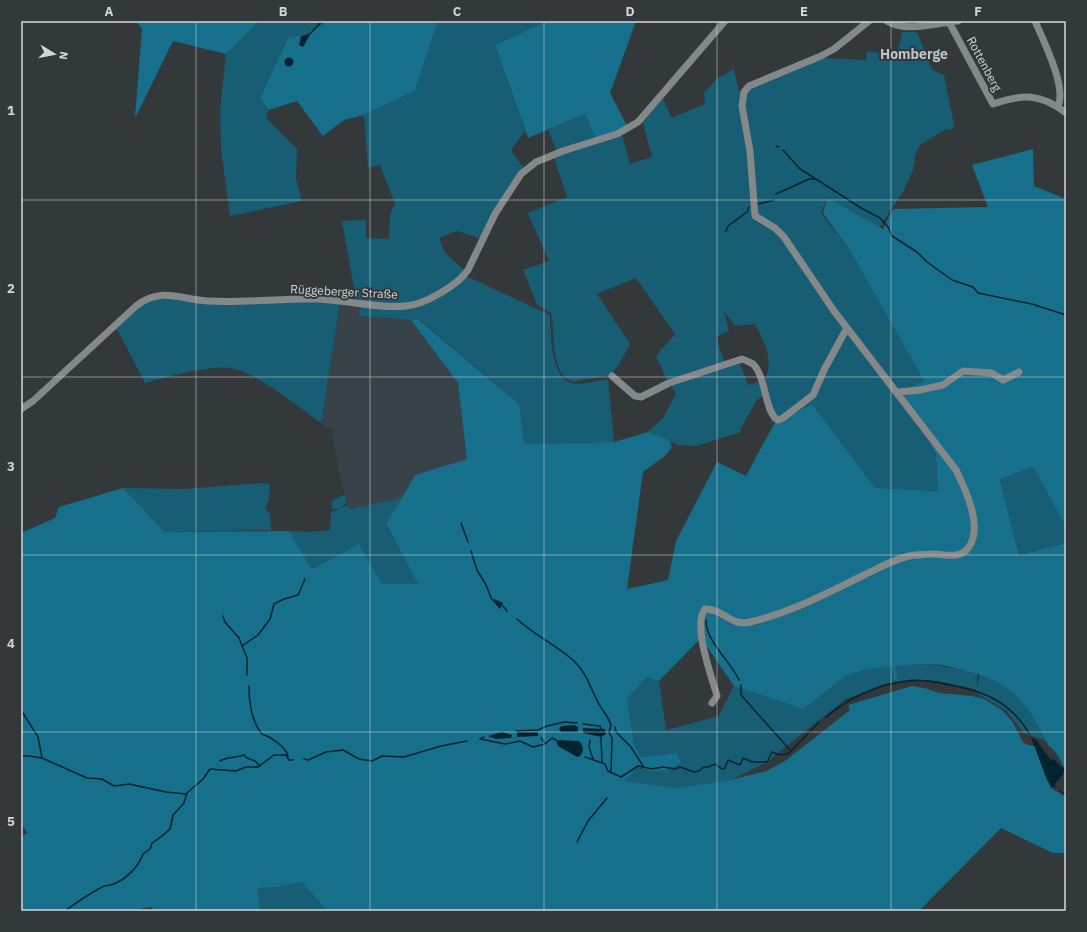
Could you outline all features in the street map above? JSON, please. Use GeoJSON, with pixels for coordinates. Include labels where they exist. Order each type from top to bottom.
{"type":"FeatureCollection","features":[{"type":"Feature","properties":{"kind":"street","name":"Rüggeberger Straße"},"geometry":{"type":"LineString","coordinates":[[21,409],[33,401],[136,306],[151,297],[164,295],[209,302],[317,299],[407,306],[420,302],[447,289],[462,278],[468,270],[495,214],[521,174],[536,162],[563,151],[617,134],[638,122],[725,21]]}},
{"type":"Feature","properties":{"kind":"street"},"geometry":{"type":"LineString","coordinates":[[712,704],[717,696],[701,629],[702,614],[705,609],[713,610],[734,622],[749,623],[795,608],[884,566],[912,556],[933,554],[956,556],[968,549],[972,542],[974,529],[969,498],[956,470],[898,392],[847,328],[784,237],[776,228],[755,216],[750,151],[742,99],[744,92],[749,86],[821,56],[834,49],[869,21]]}},
{"type":"Feature","properties":{"kind":"street"},"geometry":{"type":"LineString","coordinates":[[888,21],[898,26],[908,27],[958,21]]}},
{"type":"Feature","properties":{"kind":"street"},"geometry":{"type":"LineString","coordinates":[[1035,21],[1058,82],[1060,92],[1058,106],[1066,112]]}},
{"type":"Feature","properties":{"kind":"street","name":"Rottenberg"},"geometry":{"type":"LineString","coordinates":[[949,22],[993,104],[1010,98],[1030,96],[1058,106]]}},
{"type":"Feature","properties":{"kind":"street"},"geometry":{"type":"LineString","coordinates":[[612,376],[635,396],[641,397],[669,383],[742,359],[753,365],[764,386],[772,415],[778,420],[783,418],[813,395],[825,368],[847,328]]}},
{"type":"Feature","properties":{"kind":"street"},"geometry":{"type":"LineString","coordinates":[[898,392],[920,390],[943,384],[964,370],[992,373],[1004,380],[1018,372]]}},
{"type":"Feature","properties":{"kind":"shaded area"},"geometry":{"type":"Polygon","coordinates":[[[135,21],[259,21],[226,54],[173,41],[135,118],[142,28],[135,21]]]}},
{"type":"Feature","properties":{"kind":"shaded area"},"geometry":{"type":"Polygon","coordinates":[[[259,21],[327,21],[311,33],[288,38],[260,98],[268,111],[266,118],[297,149],[296,179],[302,201],[230,216],[221,149],[220,110],[226,54],[259,21]]]}},
{"type":"Feature","properties":{"kind":"shaded area"},"geometry":{"type":"Polygon","coordinates":[[[327,21],[438,21],[415,91],[364,115],[344,120],[323,136],[297,101],[268,110],[260,98],[288,38],[311,33],[327,21]]]}},
{"type":"Feature","properties":{"kind":"shaded area"},"geometry":{"type":"Polygon","coordinates":[[[438,21],[547,21],[495,45],[525,131],[511,150],[524,169],[481,239],[458,231],[440,237],[442,247],[464,270],[458,277],[442,289],[415,301],[391,304],[356,300],[342,221],[366,220],[366,238],[389,239],[390,214],[395,204],[380,165],[368,168],[364,115],[415,91],[438,21]]]}},
{"type":"Feature","properties":{"kind":"shaded area"},"geometry":{"type":"Polygon","coordinates":[[[547,21],[636,21],[610,93],[627,126],[596,139],[585,114],[528,138],[495,45],[547,21]]]}},
{"type":"Feature","properties":{"kind":"shaded area"},"geometry":{"type":"Polygon","coordinates":[[[902,32],[917,32],[932,70],[944,75],[954,125],[953,129],[945,130],[921,144],[916,152],[913,170],[904,190],[871,240],[827,197],[821,213],[849,249],[924,381],[901,391],[936,454],[938,491],[875,488],[812,404],[769,424],[775,416],[768,394],[757,400],[740,429],[741,432],[696,446],[679,445],[648,432],[663,418],[676,394],[670,384],[739,360],[748,385],[764,381],[769,367],[769,359],[765,345],[755,324],[735,326],[724,311],[729,331],[716,337],[725,364],[668,382],[656,356],[675,334],[636,278],[597,294],[630,344],[618,366],[610,375],[572,382],[565,377],[560,370],[557,361],[551,313],[537,305],[523,270],[549,261],[528,213],[567,197],[554,157],[622,135],[630,164],[652,157],[642,120],[661,98],[663,99],[672,118],[705,104],[704,93],[718,78],[734,69],[739,92],[823,58],[866,60],[867,51],[897,56],[902,32]]]}},
{"type":"Feature","properties":{"kind":"shaded area"},"geometry":{"type":"Polygon","coordinates":[[[311,33],[303,47],[299,45],[301,36],[311,33]]]}},
{"type":"Feature","properties":{"kind":"shaded area"},"geometry":{"type":"Polygon","coordinates":[[[289,57],[294,62],[289,67],[284,62],[289,57]]]}},
{"type":"Feature","properties":{"kind":"shaded area"},"geometry":{"type":"Polygon","coordinates":[[[585,114],[596,139],[557,151],[548,130],[585,114]]]}},
{"type":"Feature","properties":{"kind":"shaded area"},"geometry":{"type":"Polygon","coordinates":[[[1033,149],[1034,186],[1066,199],[1066,527],[1033,467],[1000,479],[1019,555],[1066,543],[1066,783],[1062,762],[1048,745],[1033,717],[1017,696],[996,681],[952,667],[934,664],[895,666],[898,679],[894,680],[892,666],[866,670],[846,676],[803,709],[734,686],[701,638],[659,681],[647,677],[627,699],[634,745],[641,757],[677,753],[681,763],[666,770],[649,771],[641,768],[636,769],[624,781],[676,788],[731,780],[766,771],[785,761],[850,710],[848,705],[912,686],[940,693],[972,696],[984,699],[1002,710],[1012,721],[1023,742],[1027,745],[1035,746],[1051,788],[1066,797],[1066,853],[1053,853],[1001,828],[919,911],[327,911],[302,882],[278,887],[258,888],[260,911],[153,911],[152,907],[143,908],[138,911],[21,911],[21,837],[27,833],[21,822],[21,533],[55,518],[59,507],[123,488],[165,532],[289,531],[312,569],[359,544],[382,584],[418,584],[386,524],[415,475],[467,459],[458,383],[411,320],[418,319],[519,404],[524,444],[614,442],[648,432],[669,440],[672,447],[666,455],[643,472],[627,589],[668,580],[676,541],[717,462],[746,476],[775,422],[812,404],[875,488],[938,491],[936,454],[901,391],[924,381],[849,249],[823,213],[827,198],[883,229],[893,209],[988,207],[972,165],[1033,149]]]}},
{"type":"Feature","properties":{"kind":"shaded area"},"geometry":{"type":"Polygon","coordinates":[[[466,276],[550,315],[550,332],[553,353],[559,373],[564,379],[571,383],[579,384],[608,379],[614,442],[523,444],[519,404],[419,319],[411,320],[359,316],[361,305],[403,309],[466,276]]]}},
{"type":"Feature","properties":{"kind":"shaded area"},"geometry":{"type":"Polygon","coordinates":[[[155,298],[340,303],[321,423],[289,399],[264,383],[252,376],[230,368],[210,368],[145,383],[120,334],[115,328],[146,302],[155,298]]]}},
{"type":"Feature","properties":{"kind":"shaded area"},"geometry":{"type":"Polygon","coordinates":[[[340,303],[361,305],[359,316],[411,320],[458,383],[467,459],[415,475],[401,498],[349,509],[338,468],[333,438],[334,430],[321,423],[340,303]]]}},
{"type":"Feature","properties":{"kind":"shaded area"},"geometry":{"type":"Polygon","coordinates":[[[1033,467],[1066,527],[1066,543],[1019,555],[1000,478],[1033,467]]]}},
{"type":"Feature","properties":{"kind":"shaded area"},"geometry":{"type":"Polygon","coordinates":[[[263,483],[270,484],[269,499],[265,508],[270,514],[271,530],[165,532],[123,488],[183,489],[263,483]]]}},
{"type":"Feature","properties":{"kind":"shaded area"},"geometry":{"type":"Polygon","coordinates":[[[345,494],[347,502],[341,508],[332,509],[332,501],[345,494]]]}},
{"type":"Feature","properties":{"kind":"shaded area"},"geometry":{"type":"Polygon","coordinates":[[[401,498],[386,525],[418,584],[382,584],[359,544],[312,569],[289,531],[309,532],[330,530],[331,512],[348,505],[350,509],[401,498]]]}},
{"type":"Feature","properties":{"kind":"shaded area"},"geometry":{"type":"Polygon","coordinates":[[[494,599],[503,603],[500,609],[492,600],[494,599]]]}},
{"type":"Feature","properties":{"kind":"shaded area"},"geometry":{"type":"Polygon","coordinates":[[[929,664],[977,673],[977,688],[980,674],[1006,685],[1014,691],[1023,702],[1046,741],[1024,733],[1007,711],[978,694],[975,689],[938,681],[913,679],[887,683],[846,699],[765,763],[731,780],[676,788],[623,781],[637,769],[645,769],[649,771],[677,753],[641,757],[634,745],[627,699],[647,677],[659,681],[666,730],[719,716],[734,686],[803,709],[846,676],[866,670],[892,666],[894,679],[898,679],[895,666],[929,664]]]}},
{"type":"Feature","properties":{"kind":"shaded area"},"geometry":{"type":"Polygon","coordinates":[[[574,725],[578,727],[578,732],[561,732],[559,729],[561,726],[574,725]]]}},
{"type":"Feature","properties":{"kind":"shaded area"},"geometry":{"type":"Polygon","coordinates":[[[583,728],[605,729],[606,734],[601,737],[583,733],[583,728]]]}},
{"type":"Feature","properties":{"kind":"shaded area"},"geometry":{"type":"Polygon","coordinates":[[[502,732],[512,735],[511,738],[496,739],[488,736],[502,732]]]}},
{"type":"Feature","properties":{"kind":"shaded area"},"geometry":{"type":"Polygon","coordinates":[[[517,732],[538,732],[538,736],[517,737],[517,732]]]}},
{"type":"Feature","properties":{"kind":"shaded area"},"geometry":{"type":"Polygon","coordinates":[[[1031,737],[1036,740],[1051,760],[1054,759],[1060,766],[1065,768],[1062,776],[1052,788],[1047,780],[1031,737]]]}},
{"type":"Feature","properties":{"kind":"shaded area"},"geometry":{"type":"Polygon","coordinates":[[[556,740],[579,741],[583,747],[580,756],[577,757],[558,746],[556,740]]]}},
{"type":"Feature","properties":{"kind":"shaded area"},"geometry":{"type":"Polygon","coordinates":[[[302,882],[327,911],[260,911],[258,888],[278,887],[302,882]]]}},
{"type":"Feature","properties":{"kind":"waterway"},"geometry":{"type":"LineString","coordinates":[[311,33],[322,21]]}},
{"type":"Feature","properties":{"kind":"waterway"},"geometry":{"type":"LineString","coordinates":[[783,150],[800,169],[816,179]]}},
{"type":"Feature","properties":{"kind":"waterway"},"geometry":{"type":"LineString","coordinates":[[776,194],[809,179],[816,179],[861,208],[880,218],[888,227],[892,236],[917,252],[927,262],[952,280],[973,287],[978,293],[1032,304],[1066,315]]}},
{"type":"Feature","properties":{"kind":"waterway"},"geometry":{"type":"LineString","coordinates":[[758,204],[774,200]]}},
{"type":"Feature","properties":{"kind":"waterway"},"geometry":{"type":"LineString","coordinates":[[726,231],[728,226],[747,212],[749,207]]}},
{"type":"Feature","properties":{"kind":"waterway"},"geometry":{"type":"LineString","coordinates":[[461,523],[468,542]]}},
{"type":"Feature","properties":{"kind":"waterway"},"geometry":{"type":"LineString","coordinates":[[471,551],[477,570],[486,585],[492,600]]}},
{"type":"Feature","properties":{"kind":"waterway"},"geometry":{"type":"LineString","coordinates":[[242,646],[258,635],[270,619],[274,604],[298,595],[305,579]]}},
{"type":"Feature","properties":{"kind":"waterway"},"geometry":{"type":"LineString","coordinates":[[503,606],[507,611]]}},
{"type":"Feature","properties":{"kind":"waterway"},"geometry":{"type":"LineString","coordinates":[[223,616],[225,622],[239,638],[247,658],[247,675]]}},
{"type":"Feature","properties":{"kind":"waterway"},"geometry":{"type":"LineString","coordinates":[[517,619],[567,655],[582,671],[611,725],[609,732],[612,738],[611,772]]}},
{"type":"Feature","properties":{"kind":"waterway"},"geometry":{"type":"LineString","coordinates":[[706,620],[707,628],[714,643],[739,680]]}},
{"type":"Feature","properties":{"kind":"waterway"},"geometry":{"type":"LineString","coordinates":[[826,717],[848,701],[874,689],[901,682],[928,681],[978,692],[998,701],[1015,715],[1029,733]]}},
{"type":"Feature","properties":{"kind":"waterway"},"geometry":{"type":"LineString","coordinates":[[741,685],[741,695],[791,751]]}},
{"type":"Feature","properties":{"kind":"waterway"},"geometry":{"type":"LineString","coordinates":[[249,686],[251,711],[258,728],[262,734],[271,738],[282,746],[288,757]]}},
{"type":"Feature","properties":{"kind":"waterway"},"geometry":{"type":"LineString","coordinates":[[21,710],[38,737],[42,758]]}},
{"type":"Feature","properties":{"kind":"waterway"},"geometry":{"type":"LineString","coordinates":[[516,731],[538,730],[564,722],[577,723]]}},
{"type":"Feature","properties":{"kind":"waterway"},"geometry":{"type":"LineString","coordinates":[[585,757],[605,764],[608,771],[621,777],[638,766],[652,769],[663,767],[675,769],[680,767],[694,772],[715,764],[722,769],[725,768],[728,760],[740,765],[743,758],[752,762],[767,762],[772,752],[780,755],[788,754],[819,722]]}},
{"type":"Feature","properties":{"kind":"waterway"},"geometry":{"type":"LineString","coordinates":[[583,724],[600,726],[601,729]]}},
{"type":"Feature","properties":{"kind":"waterway"},"geometry":{"type":"LineString","coordinates":[[615,727],[616,732],[631,747],[643,766]]}},
{"type":"Feature","properties":{"kind":"waterway"},"geometry":{"type":"LineString","coordinates":[[480,739],[484,737]]}},
{"type":"Feature","properties":{"kind":"waterway"},"geometry":{"type":"LineString","coordinates":[[601,737],[602,762]]}},
{"type":"Feature","properties":{"kind":"waterway"},"geometry":{"type":"LineString","coordinates":[[541,738],[545,743]]}},
{"type":"Feature","properties":{"kind":"waterway"},"geometry":{"type":"LineString","coordinates":[[480,739],[505,744],[520,741],[533,747],[545,744],[552,738],[556,740]]}},
{"type":"Feature","properties":{"kind":"waterway"},"geometry":{"type":"LineString","coordinates":[[590,740],[589,747],[593,759]]}},
{"type":"Feature","properties":{"kind":"waterway"},"geometry":{"type":"LineString","coordinates":[[304,759],[308,760],[326,752],[343,750],[359,759],[372,761],[382,756],[404,757],[441,746],[467,741]]}},
{"type":"Feature","properties":{"kind":"waterway"},"geometry":{"type":"LineString","coordinates":[[220,761],[244,755],[255,761],[260,766]]}},
{"type":"Feature","properties":{"kind":"waterway"},"geometry":{"type":"LineString","coordinates":[[65,911],[92,892],[103,886],[116,883],[130,873],[138,864],[143,854],[150,849],[152,843],[170,829],[173,815],[184,803],[187,793],[203,779],[210,769],[236,771],[246,767],[258,767],[274,755],[286,755],[289,760],[293,760]]}},
{"type":"Feature","properties":{"kind":"waterway"},"geometry":{"type":"LineString","coordinates":[[21,756],[42,758],[87,778],[102,779],[114,786],[129,784],[166,792],[186,794]]}},
{"type":"Feature","properties":{"kind":"waterway"},"geometry":{"type":"LineString","coordinates":[[1059,790],[1066,795]]}},
{"type":"Feature","properties":{"kind":"waterway"},"geometry":{"type":"LineString","coordinates":[[577,842],[588,821],[607,798]]}},
{"type":"Feature","properties":{"kind":"district","name":"Homberge"},"geometry":{"type":"Point","coordinates":[914,54]}}]}
